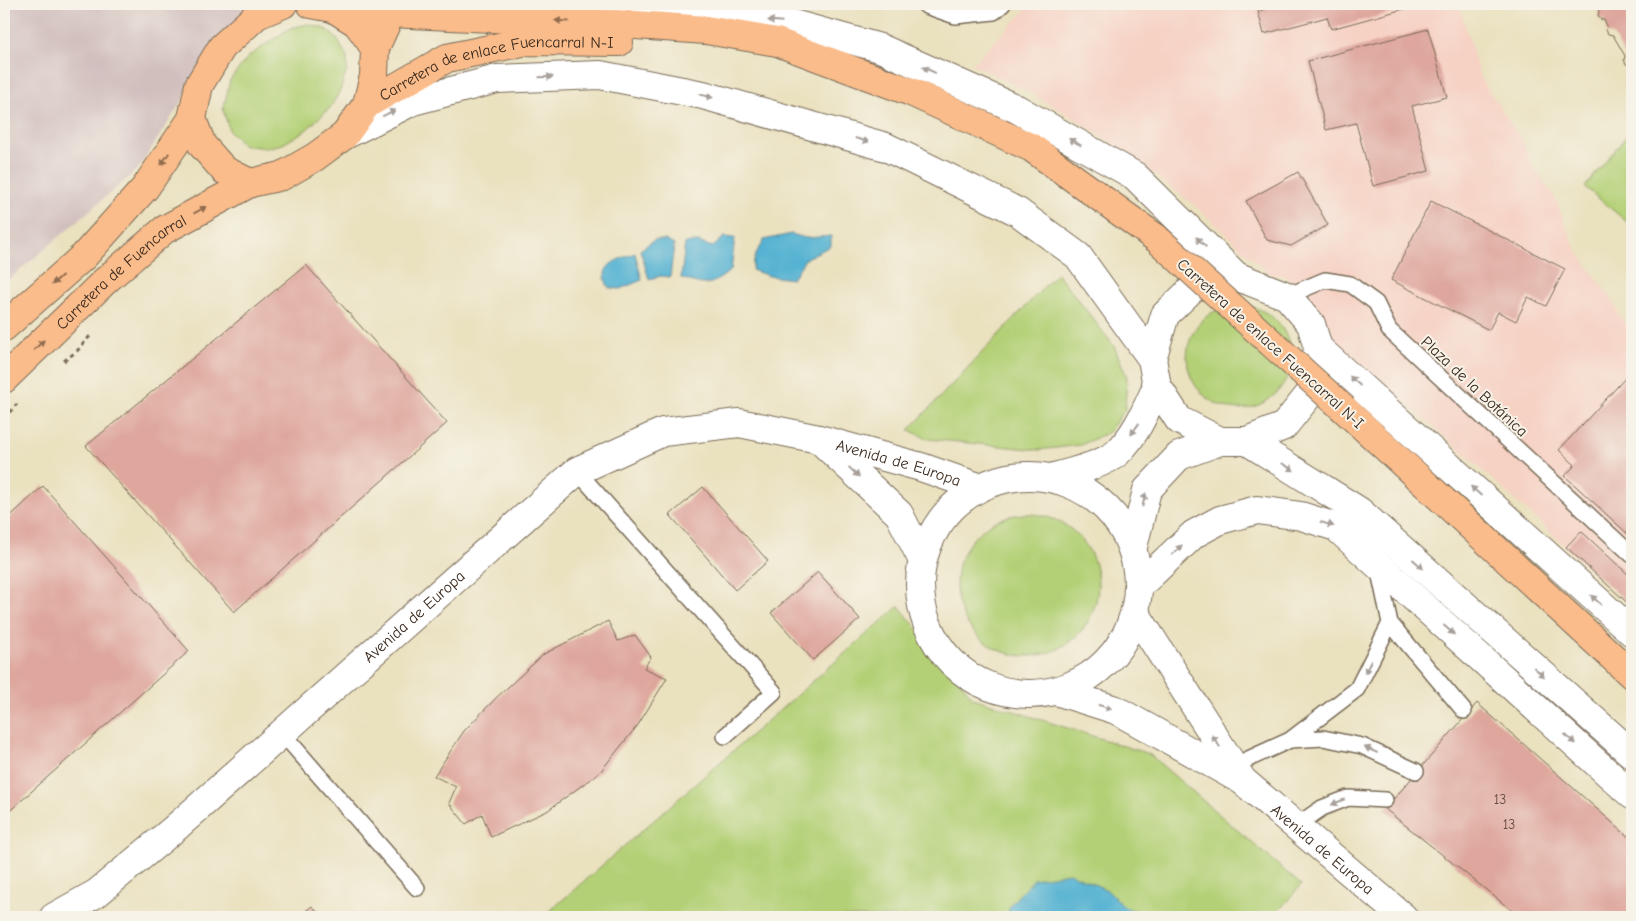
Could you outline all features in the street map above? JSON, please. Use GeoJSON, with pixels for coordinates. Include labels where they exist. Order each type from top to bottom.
{"type":"FeatureCollection","features":[{"type":"Feature","properties":{"kind":"main road"},"geometry":{"type":"LineString","coordinates":[[4,327],[84,256],[145,188],[192,119],[199,86],[222,47],[257,15],[283,4]]}},
{"type":"Feature","properties":{"kind":"main road"},"geometry":{"type":"LineString","coordinates":[[322,6],[357,22],[375,48]]}},
{"type":"Feature","properties":{"kind":"main road","name":"Carretera de enlace Fuencarral N-I"},"geometry":{"type":"LineString","coordinates":[[322,6],[393,8],[706,30],[777,42],[911,92],[1032,148],[1156,238],[1632,674]]}},
{"type":"Feature","properties":{"kind":"main road"},"geometry":{"type":"LineString","coordinates":[[368,104],[374,76],[375,48],[393,8]]}},
{"type":"Feature","properties":{"kind":"main road","name":"Carretera de enlace Fuencarral N-I"},"geometry":{"type":"LineString","coordinates":[[368,104],[447,58],[526,41],[662,42],[866,76]]}},
{"type":"Feature","properties":{"kind":"main road","name":"Carretera de Fuencarral"},"geometry":{"type":"LineString","coordinates":[[4,379],[106,281],[164,230],[250,184],[282,176],[315,157],[345,135],[368,104]]}},
{"type":"Feature","properties":{"kind":"main road"},"geometry":{"type":"LineString","coordinates":[[192,119],[202,144],[224,170],[250,184]]}},
{"type":"Feature","properties":{"kind":"street"},"geometry":{"type":"LineString","coordinates":[[611,11],[620,9],[782,21],[880,48],[1018,109],[1135,176],[1236,276],[1287,296],[1311,324],[1318,348],[1312,391],[1284,426],[1247,441],[1220,441],[1179,456],[1147,490],[1133,547]]}},
{"type":"Feature","properties":{"kind":"street"},"geometry":{"type":"LineString","coordinates":[[611,11],[636,25]]}},
{"type":"Feature","properties":{"kind":"street"},"geometry":{"type":"LineString","coordinates":[[345,135],[413,101],[497,79],[600,75],[703,95],[886,147],[1018,212],[1078,256],[1152,359],[1157,386],[1179,420],[1220,441]]}},
{"type":"Feature","properties":{"kind":"street"},"geometry":{"type":"LineString","coordinates":[[1152,359],[1165,315],[1194,287],[1236,276]]}},
{"type":"Feature","properties":{"kind":"street"},"geometry":{"type":"LineString","coordinates":[[1318,348],[1632,632]]}},
{"type":"Feature","properties":{"kind":"street"},"geometry":{"type":"LineString","coordinates":[[1054,477],[1104,504],[1133,547],[1142,583],[1136,614],[1107,663],[1059,692],[1021,695],[990,685],[961,668],[936,646],[922,614],[922,557],[937,523],[978,487],[1015,475],[1054,477],[1088,467],[1116,453],[1138,427],[1157,386]]}},
{"type":"Feature","properties":{"kind":"street","name":"Avenida de Europa"},"geometry":{"type":"LineString","coordinates":[[54,917],[97,893],[174,829],[577,471],[663,432],[739,423],[818,439],[921,467],[978,487]]}},
{"type":"Feature","properties":{"kind":"street","name":"Avenida de Europa"},"geometry":{"type":"LineString","coordinates":[[818,439],[899,514],[922,557]]}},
{"type":"Feature","properties":{"kind":"street"},"geometry":{"type":"LineString","coordinates":[[1247,441],[1359,511],[1632,754]]}},
{"type":"Feature","properties":{"kind":"street"},"geometry":{"type":"LineString","coordinates":[[1142,583],[1194,534],[1220,520],[1257,510],[1301,516],[1336,527],[1632,795]]}},
{"type":"Feature","properties":{"kind":"street","name":"Avenida de Europa"},"geometry":{"type":"LineString","coordinates":[[1136,614],[1238,774]]}},
{"type":"Feature","properties":{"kind":"street","name":"Avenida de Europa"},"geometry":{"type":"LineString","coordinates":[[1059,692],[1116,710],[1238,774],[1403,917]]}},
{"type":"Feature","properties":{"kind":"lane"},"geometry":{"type":"LineString","coordinates":[[583,4],[611,11]]}},
{"type":"Feature","properties":{"kind":"lane"},"geometry":{"type":"LineString","coordinates":[[924,4],[955,16],[995,6]]}},
{"type":"Feature","properties":{"kind":"lane","name":"Plaza de la Botánica"},"geometry":{"type":"LineString","coordinates":[[1287,296],[1325,280],[1350,284],[1376,303],[1389,330],[1632,554]]}},
{"type":"Feature","properties":{"kind":"lane"},"geometry":{"type":"LineString","coordinates":[[577,471],[774,692],[725,736]]}},
{"type":"Feature","properties":{"kind":"lane"},"geometry":{"type":"LineString","coordinates":[[1378,565],[1390,623],[1464,711]]}},
{"type":"Feature","properties":{"kind":"lane"},"geometry":{"type":"LineString","coordinates":[[1238,774],[1290,740],[1356,689],[1390,623]]}},
{"type":"Feature","properties":{"kind":"lane"},"geometry":{"type":"LineString","coordinates":[[282,733],[417,888]]}},
{"type":"Feature","properties":{"kind":"lane"},"geometry":{"type":"LineString","coordinates":[[1290,740],[1323,738],[1362,746],[1416,771]]}},
{"type":"Feature","properties":{"kind":"lane"},"geometry":{"type":"LineString","coordinates":[[1296,826],[1322,808],[1348,798],[1385,800]]}},
{"type":"Feature","properties":{"kind":"shaded area"},"geometry":{"type":"Polygon","coordinates":[[[4,4],[263,4],[216,48],[138,169],[4,284],[4,4]]]}},
{"type":"Feature","properties":{"kind":"shaded area"},"geometry":{"type":"Polygon","coordinates":[[[1032,4],[1459,4],[1480,77],[1523,142],[1531,164],[1554,196],[1576,249],[1613,301],[1632,335],[1632,607],[1461,451],[1321,329],[1314,308],[1315,305],[1283,274],[1274,276],[1268,273],[1193,204],[1118,147],[1029,92],[972,64],[1032,4]]]}},
{"type":"Feature","properties":{"kind":"green space"},"geometry":{"type":"Polygon","coordinates":[[[308,24],[326,29],[337,39],[347,57],[347,70],[340,91],[330,108],[306,130],[283,144],[265,148],[244,145],[230,132],[223,110],[230,80],[249,56],[290,28],[308,24]]]}},
{"type":"Feature","properties":{"kind":"green space"},"geometry":{"type":"Polygon","coordinates":[[[1632,129],[1632,226],[1585,187],[1632,129]]]}},
{"type":"Feature","properties":{"kind":"green space"},"geometry":{"type":"Polygon","coordinates":[[[1057,273],[1114,346],[1127,377],[1125,409],[1109,432],[1081,445],[1039,450],[928,439],[909,430],[1057,273]]]}},
{"type":"Feature","properties":{"kind":"green space"},"geometry":{"type":"Polygon","coordinates":[[[1239,305],[1259,309],[1268,314],[1282,328],[1287,337],[1291,357],[1287,377],[1282,386],[1268,400],[1259,405],[1239,409],[1219,405],[1210,400],[1196,386],[1191,377],[1187,357],[1191,337],[1196,328],[1210,314],[1219,309],[1239,305]]]}},
{"type":"Feature","properties":{"kind":"green space"},"geometry":{"type":"Polygon","coordinates":[[[1027,514],[1054,520],[1066,526],[1077,535],[1086,546],[1092,558],[1098,585],[1092,612],[1086,624],[1077,635],[1066,644],[1054,650],[1027,656],[1000,650],[988,644],[977,635],[968,624],[962,612],[956,585],[962,558],[968,546],[977,535],[988,526],[1000,520],[1027,514]]]}},
{"type":"Feature","properties":{"kind":"green space"},"geometry":{"type":"Polygon","coordinates":[[[899,606],[973,698],[1149,754],[1301,885],[1273,917],[543,917],[899,606]]]}},
{"type":"Feature","properties":{"kind":"water"},"geometry":{"type":"Polygon","coordinates":[[[791,234],[806,238],[831,236],[831,246],[806,258],[792,279],[769,276],[752,270],[756,254],[764,240],[791,234]]]}},
{"type":"Feature","properties":{"kind":"water"},"geometry":{"type":"Polygon","coordinates":[[[724,237],[735,238],[731,270],[718,280],[708,284],[696,283],[681,278],[685,243],[700,242],[713,247],[724,237]]]}},
{"type":"Feature","properties":{"kind":"water"},"geometry":{"type":"Polygon","coordinates":[[[654,240],[665,240],[674,245],[670,277],[661,276],[649,279],[640,250],[654,240]]]}},
{"type":"Feature","properties":{"kind":"water"},"geometry":{"type":"Polygon","coordinates":[[[635,253],[642,280],[620,289],[609,288],[605,274],[610,264],[635,253]]]}},
{"type":"Feature","properties":{"kind":"water"},"geometry":{"type":"Polygon","coordinates":[[[1070,873],[1107,890],[1124,907],[1152,917],[1006,917],[1011,904],[1034,879],[1070,873]]]}},
{"type":"Feature","properties":{"kind":"building"},"geometry":{"type":"Polygon","coordinates":[[[1286,4],[1422,4],[1331,29],[1327,17],[1264,34],[1258,11],[1286,4]]]}},
{"type":"Feature","properties":{"kind":"building"},"geometry":{"type":"Polygon","coordinates":[[[1594,4],[1632,4],[1632,68],[1626,64],[1625,56],[1613,35],[1608,34],[1607,26],[1604,20],[1598,16],[1599,11],[1594,4]]]}},
{"type":"Feature","properties":{"kind":"building"},"geometry":{"type":"Polygon","coordinates":[[[1428,29],[1447,97],[1412,106],[1429,171],[1373,186],[1356,123],[1326,130],[1308,61],[1428,29]]]}},
{"type":"Feature","properties":{"kind":"building"},"geometry":{"type":"Polygon","coordinates":[[[1298,172],[1328,225],[1291,246],[1267,240],[1246,201],[1298,172]]]}},
{"type":"Feature","properties":{"kind":"building"},"geometry":{"type":"Polygon","coordinates":[[[1431,201],[1565,269],[1546,306],[1528,297],[1516,321],[1498,312],[1489,330],[1391,280],[1431,201]]]}},
{"type":"Feature","properties":{"kind":"building"},"geometry":{"type":"Polygon","coordinates":[[[306,265],[447,423],[234,612],[86,446],[306,265]]]}},
{"type":"Feature","properties":{"kind":"building"},"geometry":{"type":"Polygon","coordinates":[[[1629,374],[1632,377],[1632,538],[1565,476],[1575,465],[1559,450],[1629,374]]]}},
{"type":"Feature","properties":{"kind":"building"},"geometry":{"type":"Polygon","coordinates":[[[43,486],[189,651],[4,816],[4,522],[43,486]]]}},
{"type":"Feature","properties":{"kind":"building"},"geometry":{"type":"Polygon","coordinates":[[[703,487],[768,561],[735,590],[670,515],[703,487]]]}},
{"type":"Feature","properties":{"kind":"building"},"geometry":{"type":"Polygon","coordinates":[[[1581,531],[1632,578],[1632,607],[1566,547],[1581,531]]]}},
{"type":"Feature","properties":{"kind":"building"},"geometry":{"type":"Polygon","coordinates":[[[818,572],[860,619],[813,660],[771,613],[818,572]]]}},
{"type":"Feature","properties":{"kind":"building"},"geometry":{"type":"Polygon","coordinates":[[[608,621],[618,641],[635,635],[651,657],[644,668],[667,678],[638,725],[600,772],[547,811],[491,837],[482,814],[466,824],[449,803],[456,787],[434,776],[464,731],[496,698],[544,654],[608,621]]]}},
{"type":"Feature","properties":{"kind":"building"},"geometry":{"type":"Polygon","coordinates":[[[1477,703],[1632,840],[1632,917],[1520,917],[1385,809],[1477,703]]]}},
{"type":"Feature","properties":{"kind":"building"},"geometry":{"type":"Polygon","coordinates":[[[312,906],[322,917],[298,917],[312,906]]]}}]}
